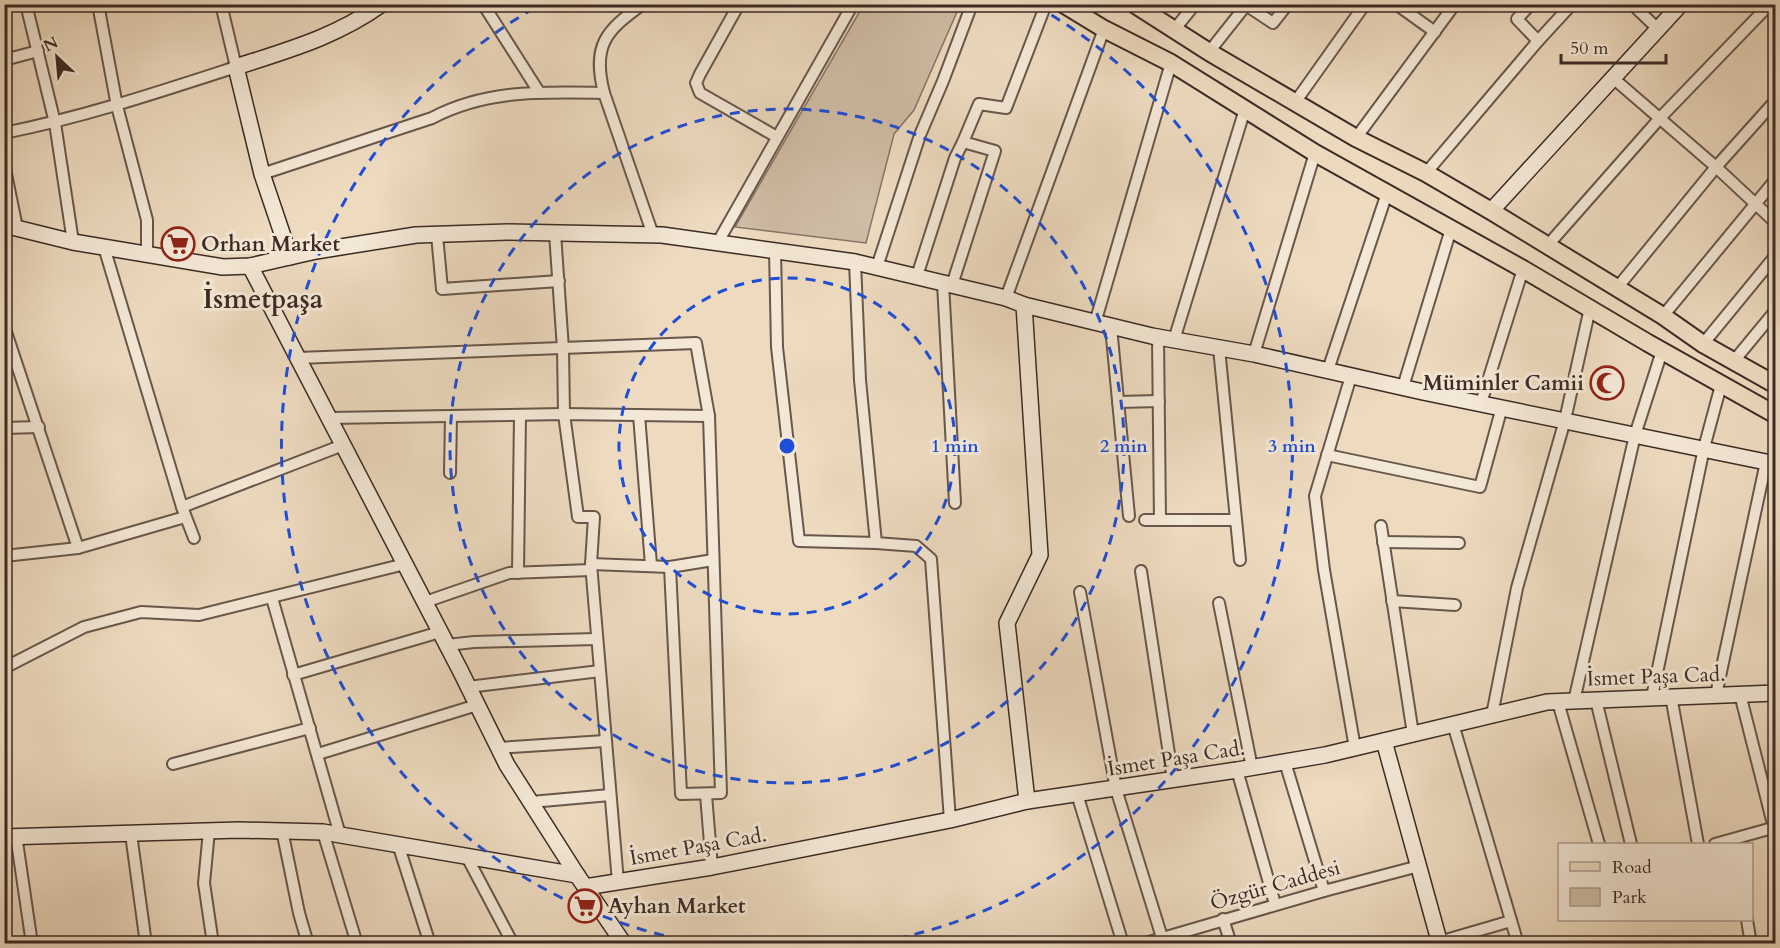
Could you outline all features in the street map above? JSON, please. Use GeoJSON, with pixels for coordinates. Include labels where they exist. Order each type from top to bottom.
{"type":"FeatureCollection","features":[{"type":"Feature","properties":{"kind":"main road"},"geometry":{"type":"LineString","coordinates":[[290,256],[262,174],[236,67],[324,38],[364,17],[382,4]]}},
{"type":"Feature","properties":{"kind":"main road"},"geometry":{"type":"LineString","coordinates":[[1063,4],[1104,29],[1172,63],[1314,153],[1523,269],[1776,415]]}},
{"type":"Feature","properties":{"kind":"main road"},"geometry":{"type":"LineString","coordinates":[[1134,4],[1209,52],[1356,138],[1426,173],[1491,211],[1663,316],[1703,344],[1776,385]]}},
{"type":"Feature","properties":{"kind":"main road"},"geometry":{"type":"LineString","coordinates":[[1491,211],[1681,4]]}},
{"type":"Feature","properties":{"kind":"main road"},"geometry":{"type":"LineString","coordinates":[[11,227],[73,242],[223,267],[250,266],[290,256],[405,237],[437,235],[555,233],[653,235],[718,242],[855,262],[1006,298],[1024,305],[1111,327],[1254,354],[1403,387],[1771,462]]}},
{"type":"Feature","properties":{"kind":"main road"},"geometry":{"type":"LineString","coordinates":[[250,266],[425,602],[498,748],[581,881],[624,944]]}},
{"type":"Feature","properties":{"kind":"main road"},"geometry":{"type":"LineString","coordinates":[[1024,305],[1040,555],[1007,623],[1027,801]]}},
{"type":"Feature","properties":{"kind":"main road","name":"İsmet Paşa Cad."},"geometry":{"type":"LineString","coordinates":[[10,836],[282,830],[323,832],[467,857],[581,881],[618,882],[712,867],[950,820],[1027,801],[1284,762],[1354,748],[1547,702],[1776,693]]}},
{"type":"Feature","properties":{"kind":"main road"},"geometry":{"type":"LineString","coordinates":[[1384,741],[1439,943]]}},
{"type":"Feature","properties":{"kind":"street"},"geometry":{"type":"LineString","coordinates":[[26,4],[55,123],[73,242]]}},
{"type":"Feature","properties":{"kind":"street"},"geometry":{"type":"LineString","coordinates":[[98,4],[117,106],[147,220],[147,254]]}},
{"type":"Feature","properties":{"kind":"street"},"geometry":{"type":"LineString","coordinates":[[4,134],[117,106],[236,67],[221,4]]}},
{"type":"Feature","properties":{"kind":"street"},"geometry":{"type":"LineString","coordinates":[[483,4],[539,92]]}},
{"type":"Feature","properties":{"kind":"street"},"geometry":{"type":"LineString","coordinates":[[643,4],[625,17],[604,39],[598,71],[653,235]]}},
{"type":"Feature","properties":{"kind":"street"},"geometry":{"type":"LineString","coordinates":[[739,4],[696,83],[700,93],[777,137]]}},
{"type":"Feature","properties":{"kind":"street"},"geometry":{"type":"LineString","coordinates":[[718,242],[853,4]]}},
{"type":"Feature","properties":{"kind":"street"},"geometry":{"type":"LineString","coordinates":[[877,267],[920,135],[972,4]]}},
{"type":"Feature","properties":{"kind":"street"},"geometry":{"type":"LineString","coordinates":[[917,276],[955,158],[979,104],[1006,108],[1046,4]]}},
{"type":"Feature","properties":{"kind":"street"},"geometry":{"type":"LineString","coordinates":[[1174,30],[1195,4]]}},
{"type":"Feature","properties":{"kind":"street"},"geometry":{"type":"LineString","coordinates":[[1209,52],[1246,5],[1273,23],[1288,4]]}},
{"type":"Feature","properties":{"kind":"street"},"geometry":{"type":"LineString","coordinates":[[1296,101],[1365,4]]}},
{"type":"Feature","properties":{"kind":"street"},"geometry":{"type":"LineString","coordinates":[[1396,4],[1435,32]]}},
{"type":"Feature","properties":{"kind":"street"},"geometry":{"type":"LineString","coordinates":[[1356,138],[1455,4]]}},
{"type":"Feature","properties":{"kind":"street"},"geometry":{"type":"LineString","coordinates":[[1531,4],[1517,19],[1538,40]]}},
{"type":"Feature","properties":{"kind":"street"},"geometry":{"type":"LineString","coordinates":[[1426,173],[1538,40],[1572,4]]}},
{"type":"Feature","properties":{"kind":"street"},"geometry":{"type":"LineString","coordinates":[[1641,4],[1637,9],[1658,29]]}},
{"type":"Feature","properties":{"kind":"street"},"geometry":{"type":"LineString","coordinates":[[1548,245],[1660,118],[1770,4]]}},
{"type":"Feature","properties":{"kind":"street"},"geometry":{"type":"LineString","coordinates":[[1006,298],[1104,29]]}},
{"type":"Feature","properties":{"kind":"street"},"geometry":{"type":"LineString","coordinates":[[4,60],[38,51]]}},
{"type":"Feature","properties":{"kind":"street"},"geometry":{"type":"LineString","coordinates":[[1095,323],[1172,63]]}},
{"type":"Feature","properties":{"kind":"street"},"geometry":{"type":"LineString","coordinates":[[1613,78],[1716,167],[1776,223]]}},
{"type":"Feature","properties":{"kind":"street"},"geometry":{"type":"LineString","coordinates":[[262,174],[432,118],[455,106],[500,96],[539,92],[604,93]]}},
{"type":"Feature","properties":{"kind":"street"},"geometry":{"type":"LineString","coordinates":[[1617,288],[1716,167],[1776,100]]}},
{"type":"Feature","properties":{"kind":"street"},"geometry":{"type":"LineString","coordinates":[[1174,340],[1245,109]]}},
{"type":"Feature","properties":{"kind":"street"},"geometry":{"type":"LineString","coordinates":[[955,503],[947,284],[995,151],[963,142]]}},
{"type":"Feature","properties":{"kind":"street"},"geometry":{"type":"LineString","coordinates":[[1254,354],[1314,153]]}},
{"type":"Feature","properties":{"kind":"street"},"geometry":{"type":"LineString","coordinates":[[4,164],[11,227]]}},
{"type":"Feature","properties":{"kind":"street"},"geometry":{"type":"LineString","coordinates":[[1663,316],[1776,179]]}},
{"type":"Feature","properties":{"kind":"street"},"geometry":{"type":"LineString","coordinates":[[1328,370],[1387,193]]}},
{"type":"Feature","properties":{"kind":"street"},"geometry":{"type":"LineString","coordinates":[[1403,387],[1451,230]]}},
{"type":"Feature","properties":{"kind":"street"},"geometry":{"type":"LineString","coordinates":[[555,233],[563,349],[564,414],[578,517],[594,517],[591,567],[618,882]]}},
{"type":"Feature","properties":{"kind":"street"},"geometry":{"type":"LineString","coordinates":[[437,235],[442,289],[559,281]]}},
{"type":"Feature","properties":{"kind":"street"},"geometry":{"type":"LineString","coordinates":[[104,247],[184,512],[194,538]]}},
{"type":"Feature","properties":{"kind":"street"},"geometry":{"type":"LineString","coordinates":[[775,250],[777,347],[800,541],[916,546],[931,559],[950,820]]}},
{"type":"Feature","properties":{"kind":"street"},"geometry":{"type":"LineString","coordinates":[[1703,344],[1776,255]]}},
{"type":"Feature","properties":{"kind":"street"},"geometry":{"type":"LineString","coordinates":[[855,262],[860,380],[876,543]]}},
{"type":"Feature","properties":{"kind":"street"},"geometry":{"type":"LineString","coordinates":[[1481,403],[1523,269]]}},
{"type":"Feature","properties":{"kind":"street"},"geometry":{"type":"LineString","coordinates":[[1492,715],[1517,588],[1565,420],[1590,309]]}},
{"type":"Feature","properties":{"kind":"street"},"geometry":{"type":"LineString","coordinates":[[1733,362],[1776,310]]}},
{"type":"Feature","properties":{"kind":"street"},"geometry":{"type":"LineString","coordinates":[[4,326],[78,548]]}},
{"type":"Feature","properties":{"kind":"street"},"geometry":{"type":"LineString","coordinates":[[1111,327],[1129,516]]}},
{"type":"Feature","properties":{"kind":"street"},"geometry":{"type":"LineString","coordinates":[[1158,337],[1161,520]]}},
{"type":"Feature","properties":{"kind":"street"},"geometry":{"type":"LineString","coordinates":[[298,358],[696,343],[709,416],[721,793],[681,794],[670,567]]}},
{"type":"Feature","properties":{"kind":"street"},"geometry":{"type":"LineString","coordinates":[[1219,348],[1240,560]]}},
{"type":"Feature","properties":{"kind":"street"},"geometry":{"type":"LineString","coordinates":[[1574,701],[1635,435],[1662,351]]}},
{"type":"Feature","properties":{"kind":"street"},"geometry":{"type":"LineString","coordinates":[[1351,376],[1315,496],[1324,570],[1354,748]]}},
{"type":"Feature","properties":{"kind":"street"},"geometry":{"type":"LineString","coordinates":[[1652,697],[1704,448],[1721,385]]}},
{"type":"Feature","properties":{"kind":"street"},"geometry":{"type":"LineString","coordinates":[[1118,402],[1159,401]]}},
{"type":"Feature","properties":{"kind":"street"},"geometry":{"type":"LineString","coordinates":[[1327,455],[1480,487],[1502,407]]}},
{"type":"Feature","properties":{"kind":"street"},"geometry":{"type":"LineString","coordinates":[[329,418],[520,414],[709,416]]}},
{"type":"Feature","properties":{"kind":"street"},"geometry":{"type":"LineString","coordinates":[[518,573],[520,414]]}},
{"type":"Feature","properties":{"kind":"street"},"geometry":{"type":"LineString","coordinates":[[639,415],[651,565]]}},
{"type":"Feature","properties":{"kind":"street"},"geometry":{"type":"LineString","coordinates":[[450,473],[451,416]]}},
{"type":"Feature","properties":{"kind":"street"},"geometry":{"type":"LineString","coordinates":[[4,428],[39,427]]}},
{"type":"Feature","properties":{"kind":"street"},"geometry":{"type":"LineString","coordinates":[[4,556],[78,548],[184,512],[343,446]]}},
{"type":"Feature","properties":{"kind":"street"},"geometry":{"type":"LineString","coordinates":[[1716,695],[1771,462]]}},
{"type":"Feature","properties":{"kind":"street"},"geometry":{"type":"LineString","coordinates":[[1145,520],[1236,520]]}},
{"type":"Feature","properties":{"kind":"street"},"geometry":{"type":"LineString","coordinates":[[1381,526],[1413,734]]}},
{"type":"Feature","properties":{"kind":"street"},"geometry":{"type":"LineString","coordinates":[[1383,542],[1459,543]]}},
{"type":"Feature","properties":{"kind":"street"},"geometry":{"type":"LineString","coordinates":[[425,602],[509,573],[591,567],[651,565],[670,567],[713,560]]}},
{"type":"Feature","properties":{"kind":"street"},"geometry":{"type":"LineString","coordinates":[[4,668],[84,627],[141,612],[199,615],[405,564]]}},
{"type":"Feature","properties":{"kind":"street"},"geometry":{"type":"LineString","coordinates":[[1141,571],[1173,780]]}},
{"type":"Feature","properties":{"kind":"street"},"geometry":{"type":"LineString","coordinates":[[1080,592],[1116,789],[1163,941]]}},
{"type":"Feature","properties":{"kind":"street"},"geometry":{"type":"LineString","coordinates":[[272,598],[340,835]]}},
{"type":"Feature","properties":{"kind":"street"},"geometry":{"type":"LineString","coordinates":[[1392,601],[1455,605]]}},
{"type":"Feature","properties":{"kind":"street"},"geometry":{"type":"LineString","coordinates":[[1220,603],[1244,769],[1275,904]]}},
{"type":"Feature","properties":{"kind":"street"},"geometry":{"type":"LineString","coordinates":[[293,675],[443,638],[474,642],[597,639]]}},
{"type":"Feature","properties":{"kind":"street"},"geometry":{"type":"LineString","coordinates":[[468,687],[600,671]]}},
{"type":"Feature","properties":{"kind":"street"},"geometry":{"type":"LineString","coordinates":[[1719,843],[1775,827],[1740,694]]}},
{"type":"Feature","properties":{"kind":"street"},"geometry":{"type":"LineString","coordinates":[[1671,696],[1698,843]]}},
{"type":"Feature","properties":{"kind":"street"},"geometry":{"type":"LineString","coordinates":[[1596,700],[1631,843]]}},
{"type":"Feature","properties":{"kind":"street"},"geometry":{"type":"LineString","coordinates":[[1558,702],[1599,843]]}},
{"type":"Feature","properties":{"kind":"street"},"geometry":{"type":"LineString","coordinates":[[318,754],[477,705]]}},
{"type":"Feature","properties":{"kind":"street"},"geometry":{"type":"LineString","coordinates":[[1453,724],[1518,944]]}},
{"type":"Feature","properties":{"kind":"street"},"geometry":{"type":"LineString","coordinates":[[173,764],[310,728]]}},
{"type":"Feature","properties":{"kind":"street"},"geometry":{"type":"LineString","coordinates":[[498,748],[605,741]]}},
{"type":"Feature","properties":{"kind":"street"},"geometry":{"type":"LineString","coordinates":[[1284,762],[1324,891]]}},
{"type":"Feature","properties":{"kind":"street"},"geometry":{"type":"LineString","coordinates":[[1077,794],[1123,944]]}},
{"type":"Feature","properties":{"kind":"street"},"geometry":{"type":"LineString","coordinates":[[531,802],[610,795]]}},
{"type":"Feature","properties":{"kind":"street"},"geometry":{"type":"LineString","coordinates":[[706,795],[712,867]]}},
{"type":"Feature","properties":{"kind":"street"},"geometry":{"type":"LineString","coordinates":[[282,830],[299,913],[308,944]]}},
{"type":"Feature","properties":{"kind":"street"},"geometry":{"type":"LineString","coordinates":[[209,831],[204,884],[213,944]]}},
{"type":"Feature","properties":{"kind":"street"},"geometry":{"type":"LineString","coordinates":[[323,832],[357,944]]}},
{"type":"Feature","properties":{"kind":"street"},"geometry":{"type":"LineString","coordinates":[[131,834],[146,944]]}},
{"type":"Feature","properties":{"kind":"street"},"geometry":{"type":"LineString","coordinates":[[10,836],[32,944]]}},
{"type":"Feature","properties":{"kind":"street"},"geometry":{"type":"LineString","coordinates":[[398,844],[430,944]]}},
{"type":"Feature","properties":{"kind":"street"},"geometry":{"type":"LineString","coordinates":[[467,857],[513,944]]}},
{"type":"Feature","properties":{"kind":"street","name":"Özgür Caddesi"},"geometry":{"type":"LineString","coordinates":[[1142,944],[1163,941],[1275,904],[1419,866]]}},
{"type":"Feature","properties":{"kind":"street"},"geometry":{"type":"LineString","coordinates":[[1223,920],[1231,944]]}},
{"type":"Feature","properties":{"kind":"street"},"geometry":{"type":"LineString","coordinates":[[1439,943],[1511,921]]}},
{"type":"Feature","properties":{"kind":"street"},"geometry":{"type":"LineString","coordinates":[[1747,921],[1751,944]]}},
{"type":"Feature","properties":{"kind":"green space"},"geometry":{"type":"Polygon","coordinates":[[[864,4],[960,5],[914,110],[894,134],[866,243],[735,227],[864,4]]]}},
{"type":"Feature","properties":{"kind":"place","name":"Orhan Market"},"geometry":{"type":"Point","coordinates":[178,244]}},
{"type":"Feature","properties":{"kind":"place","name":"Müminler Camii"},"geometry":{"type":"Point","coordinates":[1607,383]}},
{"type":"Feature","properties":{"kind":"place","name":"Ayhan Market"},"geometry":{"type":"Point","coordinates":[585,906]}},
{"type":"Feature","properties":{"kind":"district","name":"İsmetpaşa"},"geometry":{"type":"Point","coordinates":[263,299]}}]}
